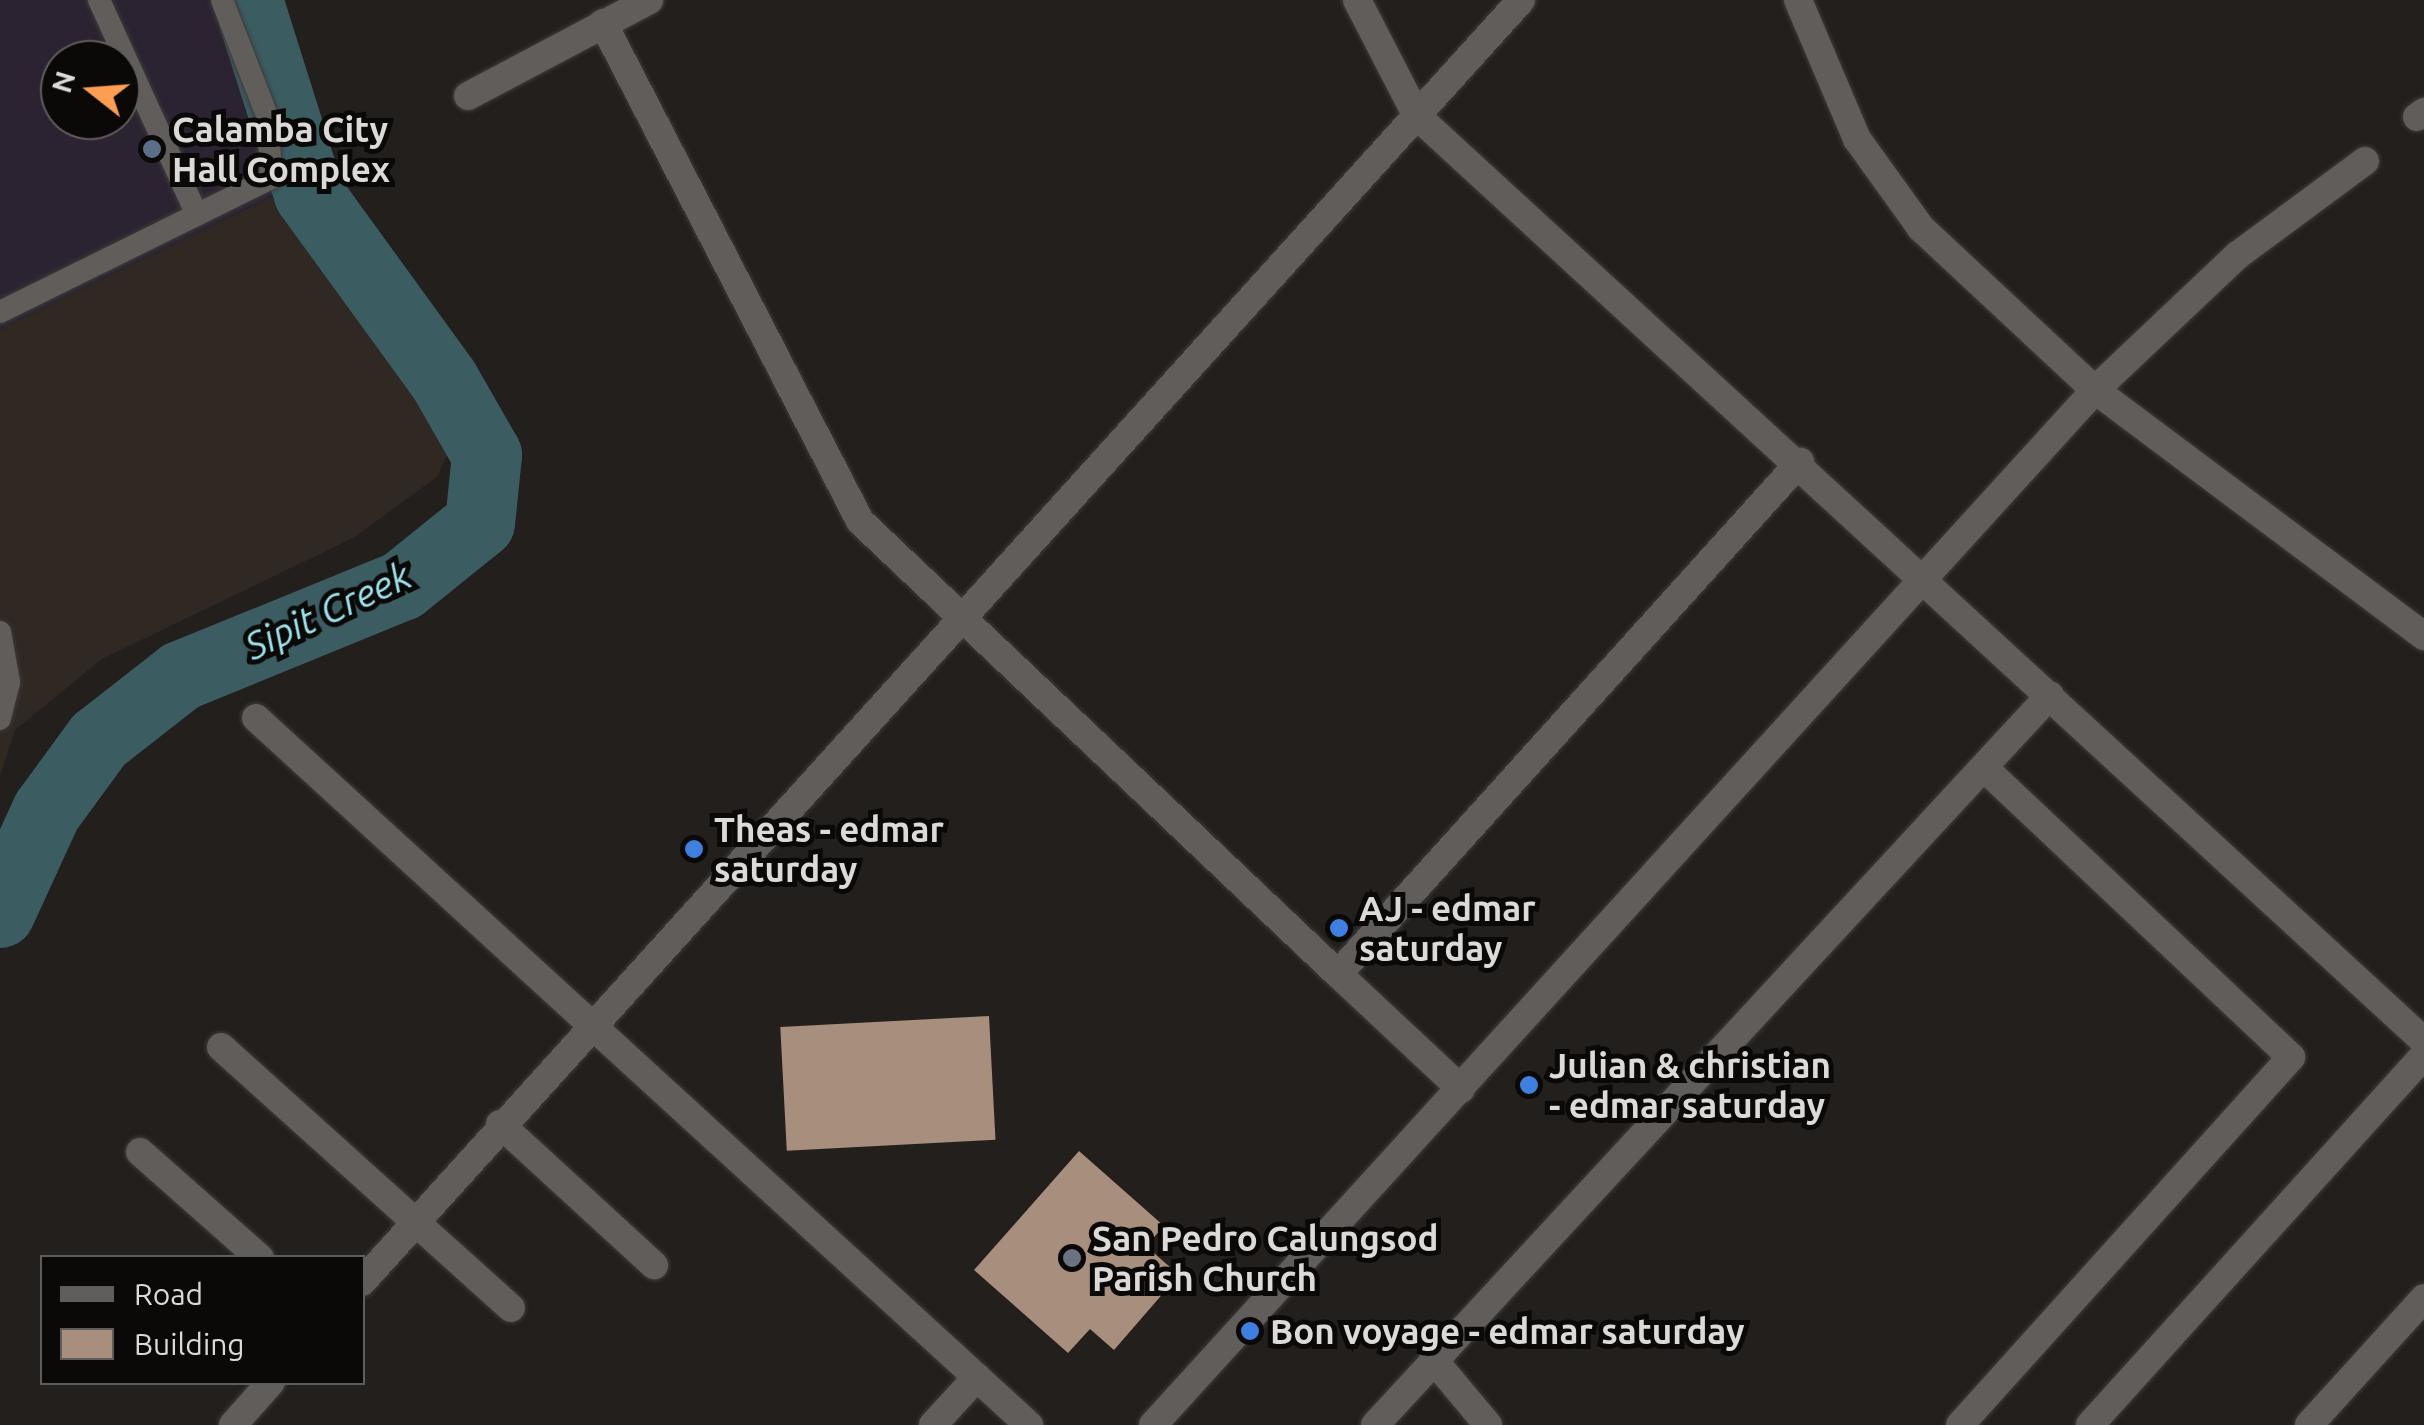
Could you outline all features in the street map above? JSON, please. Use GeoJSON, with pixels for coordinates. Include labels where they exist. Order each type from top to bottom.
{"type":"FeatureCollection","features":[{"type":"Feature","properties":{"kind":"street"},"geometry":{"type":"LineString","coordinates":[[468,96],[648,0]]}},
{"type":"Feature","properties":{"kind":"street"},"geometry":{"type":"LineString","coordinates":[[1357,0],[1417,116],[1800,462],[2424,1041]]}},
{"type":"Feature","properties":{"kind":"street"},"geometry":{"type":"LineString","coordinates":[[365,1279],[414,1228],[500,1124],[960,623],[1521,0]]}},
{"type":"Feature","properties":{"kind":"street"},"geometry":{"type":"LineString","coordinates":[[1798,0],[1857,138],[1921,228],[2095,390],[2424,636]]}},
{"type":"Feature","properties":{"kind":"street"},"geometry":{"type":"LineString","coordinates":[[602,23],[860,520],[960,623],[1461,1089]]}},
{"type":"Feature","properties":{"kind":"street"},"geometry":{"type":"LineString","coordinates":[[1153,1425],[2095,390],[2238,254],[2365,160]]}},
{"type":"Feature","properties":{"kind":"street"},"geometry":{"type":"LineString","coordinates":[[1338,974],[1800,462]]}},
{"type":"Feature","properties":{"kind":"street"},"geometry":{"type":"LineString","coordinates":[[1375,1425],[2050,695]]}},
{"type":"Feature","properties":{"kind":"street"},"geometry":{"type":"LineString","coordinates":[[256,718],[1029,1425]]}},
{"type":"Feature","properties":{"kind":"street"},"geometry":{"type":"LineString","coordinates":[[1960,1425],[2291,1057],[1984,768]]}},
{"type":"Feature","properties":{"kind":"street"},"geometry":{"type":"LineString","coordinates":[[221,1046],[414,1228],[511,1308]]}},
{"type":"Feature","properties":{"kind":"street"},"geometry":{"type":"LineString","coordinates":[[2090,1425],[2424,1055]]}},
{"type":"Feature","properties":{"kind":"street"},"geometry":{"type":"LineString","coordinates":[[500,1124],[654,1265]]}},
{"type":"Feature","properties":{"kind":"street"},"geometry":{"type":"LineString","coordinates":[[140,1152],[257,1255]]}},
{"type":"Feature","properties":{"kind":"street"},"geometry":{"type":"LineString","coordinates":[[2309,1425],[2424,1298]]}},
{"type":"Feature","properties":{"kind":"street"},"geometry":{"type":"LineString","coordinates":[[1432,1359],[1488,1425]]}},
{"type":"Feature","properties":{"kind":"street"},"geometry":{"type":"LineString","coordinates":[[933,1425],[977,1378]]}},
{"type":"Feature","properties":{"kind":"street"},"geometry":{"type":"LineString","coordinates":[[233,1425],[268,1385]]}},
{"type":"Feature","properties":{"kind":"lane"},"geometry":{"type":"LineString","coordinates":[[98,0],[198,215]]}},
{"type":"Feature","properties":{"kind":"lane"},"geometry":{"type":"LineString","coordinates":[[0,312],[271,178],[268,118],[222,0]]}},
{"type":"Feature","properties":{"kind":"lane"},"geometry":{"type":"LineString","coordinates":[[0,632],[10,682],[0,719]]}},
{"type":"Feature","properties":{"kind":"shaded area","name":"Calamba City Hall Complex"},"geometry":{"type":"Polygon","coordinates":[[[0,0],[269,0],[311,178],[0,329],[0,0]]]}},
{"type":"Feature","properties":{"kind":"shaded area"},"geometry":{"type":"Polygon","coordinates":[[[311,178],[460,428],[437,477],[353,538],[102,659],[15,730],[0,776],[0,329],[311,178]]]}},
{"type":"Feature","properties":{"kind":"building"},"geometry":{"type":"Polygon","coordinates":[[[989,1016],[995,1140],[787,1151],[780,1027],[989,1016]]]}},
{"type":"Feature","properties":{"kind":"building","name":"San Pedro Calungsod Parish Church"},"geometry":{"type":"Polygon","coordinates":[[[1079,1151],[1164,1226],[1146,1246],[1179,1275],[1114,1350],[1090,1329],[1068,1353],[974,1270],[1079,1151]]]}},
{"type":"Feature","properties":{"kind":"waterway","name":"Sipit Creek"},"geometry":{"type":"LineString","coordinates":[[0,913],[47,811],[99,740],[181,676],[402,586],[480,523],[487,455],[444,380],[309,194],[248,0]]}},
{"type":"Feature","properties":{"kind":"place","name":"Calamba City Hall Complex"},"geometry":{"type":"Point","coordinates":[152,149]}},
{"type":"Feature","properties":{"kind":"place","name":"Theas - edmar saturday"},"geometry":{"type":"Point","coordinates":[694,849]}},
{"type":"Feature","properties":{"kind":"place","name":"AJ - edmar saturday"},"geometry":{"type":"Point","coordinates":[1339,928]}},
{"type":"Feature","properties":{"kind":"place","name":"Julian & christian - edmar saturday"},"geometry":{"type":"Point","coordinates":[1529,1085]}},
{"type":"Feature","properties":{"kind":"place","name":"San Pedro Calungsod Parish Church"},"geometry":{"type":"Point","coordinates":[1072,1258]}},
{"type":"Feature","properties":{"kind":"place","name":"Bon voyage - edmar saturday"},"geometry":{"type":"Point","coordinates":[1250,1331]}}]}
